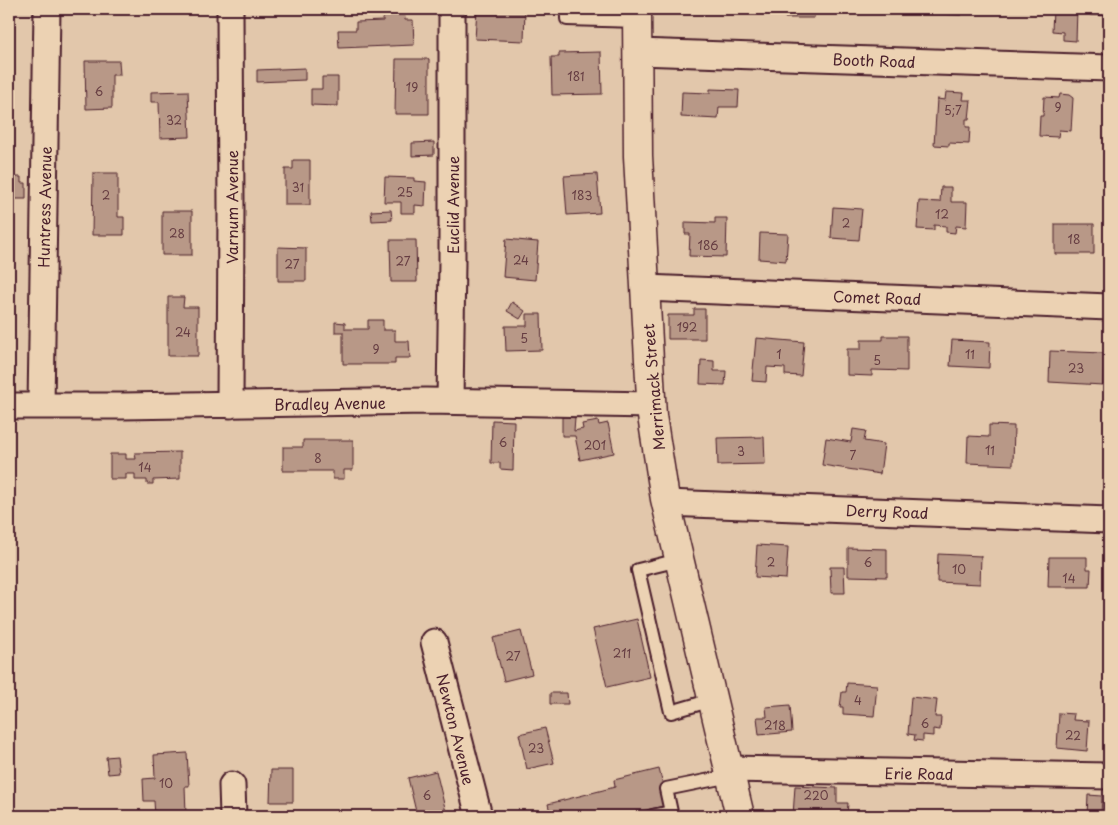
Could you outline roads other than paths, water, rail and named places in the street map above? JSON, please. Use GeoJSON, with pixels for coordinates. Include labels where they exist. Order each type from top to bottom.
{"type":"FeatureCollection","features":[{"type":"Feature","properties":{"kind":"main road","name":"Merrimack Street"},"geometry":{"type":"LineString","coordinates":[[637,15],[638,156],[651,405],[666,503],[740,816]]}},
{"type":"Feature","properties":{"kind":"street","name":"Huntress Avenue"},"geometry":{"type":"LineString","coordinates":[[41,406],[47,9]]}},
{"type":"Feature","properties":{"kind":"street","name":"Varnum Avenue"},"geometry":{"type":"LineString","coordinates":[[230,9],[230,405]]}},
{"type":"Feature","properties":{"kind":"street","name":"Euclid Avenue"},"geometry":{"type":"LineString","coordinates":[[450,401],[452,9]]}},
{"type":"Feature","properties":{"kind":"street","name":"Booth Road"},"geometry":{"type":"LineString","coordinates":[[638,52],[1109,68]]}},
{"type":"Feature","properties":{"kind":"street","name":"Comet Road"},"geometry":{"type":"LineString","coordinates":[[645,288],[1109,307]]}},
{"type":"Feature","properties":{"kind":"street","name":"Bradley Avenue"},"geometry":{"type":"LineString","coordinates":[[9,406],[230,405],[450,401],[651,405]]}},
{"type":"Feature","properties":{"kind":"street","name":"Derry Road"},"geometry":{"type":"LineString","coordinates":[[666,503],[1109,520]]}},
{"type":"Feature","properties":{"kind":"street","name":"Newton Avenue"},"geometry":{"type":"LineString","coordinates":[[434,642],[479,816]]}},
{"type":"Feature","properties":{"kind":"street","name":"Erie Road"},"geometry":{"type":"LineString","coordinates":[[729,773],[1109,776]]}},
{"type":"Feature","properties":{"kind":"street"},"geometry":{"type":"LineString","coordinates":[[232,785],[233,816]]}},
{"type":"Feature","properties":{"kind":"lane"},"geometry":{"type":"LineString","coordinates":[[567,9],[567,19],[637,15]]}},
{"type":"Feature","properties":{"kind":"lane"},"geometry":{"type":"LineString","coordinates":[[679,560],[638,570],[671,712],[712,700]]}},
{"type":"Feature","properties":{"kind":"lane"},"geometry":{"type":"LineString","coordinates":[[652,816],[671,812],[666,789],[729,773]]}}]}
